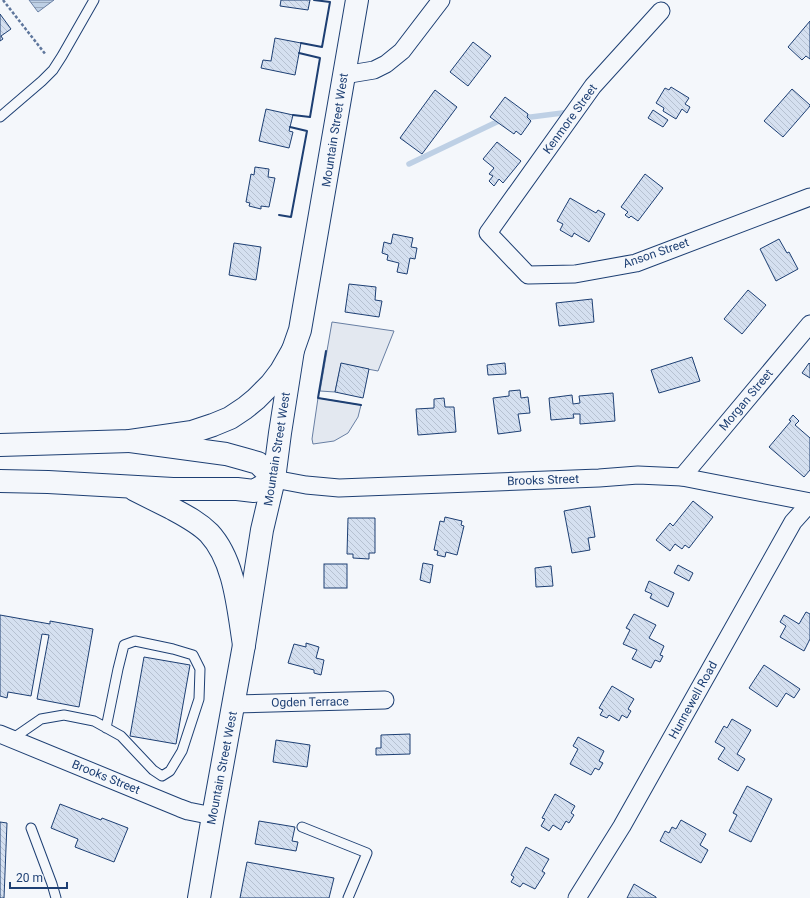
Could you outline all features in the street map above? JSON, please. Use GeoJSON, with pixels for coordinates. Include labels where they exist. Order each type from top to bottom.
{"type":"FeatureCollection","features":[{"type":"Feature","properties":{"kind":"main road","name":"Mountain Street West"},"geometry":{"type":"LineString","coordinates":[[199,898],[212,816],[234,704],[262,530],[274,479],[293,350],[300,330],[316,244],[357,0]]}},
{"type":"Feature","properties":{"kind":"main road"},"geometry":{"type":"LineString","coordinates":[[0,445],[130,441],[192,432],[230,418],[245,408],[271,384],[281,372],[293,350]]}},
{"type":"Feature","properties":{"kind":"main road"},"geometry":{"type":"LineString","coordinates":[[0,481],[48,482],[173,489],[237,489],[254,491],[274,479],[258,463],[226,454],[130,441]]}},
{"type":"Feature","properties":{"kind":"main road"},"geometry":{"type":"LineString","coordinates":[[129,486],[191,519],[209,533],[221,550],[231,571],[244,644]]}},
{"type":"Feature","properties":{"kind":"street"},"geometry":{"type":"LineString","coordinates":[[344,75],[374,70],[386,64],[402,51],[441,0]]}},
{"type":"Feature","properties":{"kind":"street","name":"Kenmore Street"},"geometry":{"type":"LineString","coordinates":[[488,233],[593,86],[661,11]]}},
{"type":"Feature","properties":{"kind":"street","name":"Anson Street"},"geometry":{"type":"LineString","coordinates":[[488,233],[528,275],[575,274],[636,263],[810,197]]}},
{"type":"Feature","properties":{"kind":"street","name":"Morgan Street"},"geometry":{"type":"LineString","coordinates":[[682,477],[810,324]]}},
{"type":"Feature","properties":{"kind":"street","name":"Brooks Street"},"geometry":{"type":"LineString","coordinates":[[274,479],[306,485],[339,488],[599,478],[638,475],[682,477],[810,503]]}},
{"type":"Feature","properties":{"kind":"street","name":"Hunnewell Road"},"geometry":{"type":"LineString","coordinates":[[577,898],[622,826],[793,522],[810,503]]}},
{"type":"Feature","properties":{"kind":"street","name":"Ogden Terrace"},"geometry":{"type":"LineString","coordinates":[[234,704],[385,700]]}},
{"type":"Feature","properties":{"kind":"street","name":"Brooks Street"},"geometry":{"type":"LineString","coordinates":[[6,737],[180,808],[212,816]]}},
{"type":"Feature","properties":{"kind":"lane"},"geometry":{"type":"LineString","coordinates":[[0,117],[53,70],[94,0]]}},
{"type":"Feature","properties":{"kind":"lane"},"geometry":{"type":"LineString","coordinates":[[6,737],[41,719],[64,715],[94,721],[106,728],[121,736],[153,770],[162,776],[170,772],[182,751],[199,699],[200,669],[194,655],[174,649],[135,641],[124,645],[106,728]]}},
{"type":"Feature","properties":{"kind":"lane"},"geometry":{"type":"LineString","coordinates":[[302,827],[367,853],[348,898]]}},
{"type":"Feature","properties":{"kind":"lane"},"geometry":{"type":"LineString","coordinates":[[31,828],[56,898]]}},
{"type":"Feature","properties":{"kind":"path"},"geometry":{"type":"LineString","coordinates":[[3,0],[55,66]]}},
{"type":"Feature","properties":{"kind":"shaded area"},"geometry":{"type":"Polygon","coordinates":[[[332,322],[394,331],[378,371],[341,364],[335,392],[320,391],[332,322]]]}},
{"type":"Feature","properties":{"kind":"shaded area"},"geometry":{"type":"Polygon","coordinates":[[[318,398],[361,405],[358,417],[348,433],[334,441],[313,444],[312,439],[318,398]]]}},
{"type":"Feature","properties":{"kind":"water"},"geometry":{"type":"Polygon","coordinates":[[[29,0],[54,0],[38,12],[29,0]]]}},
{"type":"Feature","properties":{"kind":"building"},"geometry":{"type":"Polygon","coordinates":[[[281,0],[310,0],[308,10],[280,6],[281,0]]]}},
{"type":"Feature","properties":{"kind":"building"},"geometry":{"type":"Polygon","coordinates":[[[0,14],[11,29],[1,36],[3,39],[0,41],[0,14]]]}},
{"type":"Feature","properties":{"kind":"building"},"geometry":{"type":"Polygon","coordinates":[[[810,21],[810,59],[806,56],[802,60],[788,47],[810,21]]]}},
{"type":"Feature","properties":{"kind":"building"},"geometry":{"type":"Polygon","coordinates":[[[275,38],[301,43],[295,75],[261,68],[263,60],[271,61],[275,38]]]}},
{"type":"Feature","properties":{"kind":"building"},"geometry":{"type":"Polygon","coordinates":[[[473,42],[491,56],[468,86],[450,72],[473,42]]]}},
{"type":"Feature","properties":{"kind":"building"},"geometry":{"type":"Polygon","coordinates":[[[671,87],[689,98],[685,104],[690,107],[687,113],[682,109],[676,119],[663,111],[664,108],[656,103],[665,88],[669,90],[671,87]]]}},
{"type":"Feature","properties":{"kind":"building"},"geometry":{"type":"Polygon","coordinates":[[[792,89],[810,106],[783,137],[764,121],[792,89]]]}},
{"type":"Feature","properties":{"kind":"building"},"geometry":{"type":"Polygon","coordinates":[[[435,90],[457,107],[422,154],[400,138],[435,90]]]}},
{"type":"Feature","properties":{"kind":"building"},"geometry":{"type":"Polygon","coordinates":[[[505,97],[528,114],[527,117],[531,121],[521,135],[516,131],[514,134],[490,117],[505,97]]]}},
{"type":"Feature","properties":{"kind":"building"},"geometry":{"type":"Polygon","coordinates":[[[266,109],[293,115],[289,131],[293,132],[289,148],[259,141],[266,109]]]}},
{"type":"Feature","properties":{"kind":"building"},"geometry":{"type":"Polygon","coordinates":[[[653,110],[668,120],[663,127],[648,118],[653,110]]]}},
{"type":"Feature","properties":{"kind":"building"},"geometry":{"type":"Polygon","coordinates":[[[497,142],[521,161],[503,183],[499,179],[494,186],[489,181],[493,176],[489,174],[494,168],[483,159],[497,142]]]}},
{"type":"Feature","properties":{"kind":"building"},"geometry":{"type":"Polygon","coordinates":[[[255,167],[269,169],[268,177],[275,178],[269,207],[261,206],[261,209],[249,206],[250,203],[246,202],[251,174],[254,175],[255,167]]]}},
{"type":"Feature","properties":{"kind":"building"},"geometry":{"type":"Polygon","coordinates":[[[645,174],[663,188],[638,221],[631,216],[629,218],[625,215],[628,212],[621,207],[645,174]]]}},
{"type":"Feature","properties":{"kind":"building"},"geometry":{"type":"Polygon","coordinates":[[[570,198],[596,213],[598,210],[605,214],[589,242],[574,233],[572,237],[560,230],[563,224],[557,221],[570,198]]]}},
{"type":"Feature","properties":{"kind":"building"},"geometry":{"type":"Polygon","coordinates":[[[393,234],[413,238],[411,247],[417,248],[415,259],[410,258],[407,274],[397,272],[399,263],[387,260],[388,255],[382,253],[384,242],[391,244],[393,234]]]}},
{"type":"Feature","properties":{"kind":"building"},"geometry":{"type":"Polygon","coordinates":[[[779,239],[787,253],[789,252],[798,269],[776,281],[760,249],[779,239]]]}},
{"type":"Feature","properties":{"kind":"building"},"geometry":{"type":"Polygon","coordinates":[[[234,243],[261,247],[256,280],[229,275],[234,243]]]}},
{"type":"Feature","properties":{"kind":"building"},"geometry":{"type":"Polygon","coordinates":[[[349,284],[376,287],[375,300],[382,301],[379,317],[345,312],[349,284]]]}},
{"type":"Feature","properties":{"kind":"building"},"geometry":{"type":"Polygon","coordinates":[[[748,290],[766,305],[742,334],[724,319],[748,290]]]}},
{"type":"Feature","properties":{"kind":"building"},"geometry":{"type":"Polygon","coordinates":[[[592,299],[594,322],[559,326],[556,303],[592,299]]]}},
{"type":"Feature","properties":{"kind":"building"},"geometry":{"type":"Polygon","coordinates":[[[692,357],[700,381],[659,393],[651,370],[692,357]]]}},
{"type":"Feature","properties":{"kind":"building"},"geometry":{"type":"Polygon","coordinates":[[[341,363],[369,369],[363,398],[335,392],[341,363]]]}},
{"type":"Feature","properties":{"kind":"building"},"geometry":{"type":"Polygon","coordinates":[[[505,363],[506,374],[488,375],[487,365],[505,363]]]}},
{"type":"Feature","properties":{"kind":"building"},"geometry":{"type":"Polygon","coordinates":[[[809,363],[810,364],[810,378],[802,373],[809,363]]]}},
{"type":"Feature","properties":{"kind":"building"},"geometry":{"type":"Polygon","coordinates":[[[520,390],[521,398],[528,397],[530,413],[518,414],[521,431],[498,434],[493,398],[509,396],[509,391],[520,390]]]}},
{"type":"Feature","properties":{"kind":"building"},"geometry":{"type":"Polygon","coordinates":[[[613,393],[615,421],[580,424],[580,414],[573,414],[574,418],[551,420],[549,398],[572,395],[573,404],[580,403],[579,396],[613,393]]]}},
{"type":"Feature","properties":{"kind":"building"},"geometry":{"type":"Polygon","coordinates":[[[444,398],[445,407],[454,407],[456,432],[418,435],[416,409],[434,408],[434,399],[444,398]]]}},
{"type":"Feature","properties":{"kind":"building"},"geometry":{"type":"Polygon","coordinates":[[[793,415],[799,421],[795,425],[810,438],[810,470],[804,477],[769,447],[791,421],[789,420],[793,415]]]}},
{"type":"Feature","properties":{"kind":"building"},"geometry":{"type":"Polygon","coordinates":[[[693,501],[713,517],[689,548],[685,545],[682,549],[675,544],[670,551],[656,540],[670,523],[673,526],[693,501]]]}},
{"type":"Feature","properties":{"kind":"building"},"geometry":{"type":"Polygon","coordinates":[[[590,506],[595,537],[588,538],[590,550],[572,553],[564,511],[590,506]]]}},
{"type":"Feature","properties":{"kind":"building"},"geometry":{"type":"Polygon","coordinates":[[[445,517],[462,521],[461,525],[464,526],[457,555],[446,552],[445,557],[437,555],[438,551],[434,550],[440,521],[444,522],[445,517]]]}},
{"type":"Feature","properties":{"kind":"building"},"geometry":{"type":"Polygon","coordinates":[[[348,518],[375,518],[375,553],[369,553],[369,559],[353,558],[353,554],[347,554],[348,518]]]}},
{"type":"Feature","properties":{"kind":"building"},"geometry":{"type":"Polygon","coordinates":[[[423,563],[433,565],[430,583],[420,580],[423,563]]]}},
{"type":"Feature","properties":{"kind":"building"},"geometry":{"type":"Polygon","coordinates":[[[324,564],[347,564],[347,588],[324,588],[324,564]]]}},
{"type":"Feature","properties":{"kind":"building"},"geometry":{"type":"Polygon","coordinates":[[[678,565],[693,573],[689,581],[674,573],[678,565]]]}},
{"type":"Feature","properties":{"kind":"building"},"geometry":{"type":"Polygon","coordinates":[[[551,566],[553,586],[536,587],[535,568],[551,566]]]}},
{"type":"Feature","properties":{"kind":"building"},"geometry":{"type":"Polygon","coordinates":[[[649,581],[674,593],[668,607],[650,598],[652,594],[645,591],[649,581]]]}},
{"type":"Feature","properties":{"kind":"building"},"geometry":{"type":"Polygon","coordinates":[[[806,612],[810,614],[810,639],[804,651],[780,637],[786,626],[780,622],[784,615],[799,624],[806,612]]]}},
{"type":"Feature","properties":{"kind":"building"},"geometry":{"type":"Polygon","coordinates":[[[634,614],[656,625],[649,638],[664,646],[660,655],[663,656],[660,662],[655,660],[651,668],[632,659],[637,650],[623,644],[630,630],[626,628],[634,614]]]}},
{"type":"Feature","properties":{"kind":"building"},"geometry":{"type":"Polygon","coordinates":[[[0,615],[50,624],[50,621],[93,629],[79,707],[37,699],[49,635],[42,634],[31,696],[8,692],[7,698],[0,696],[0,615]]]}},
{"type":"Feature","properties":{"kind":"building"},"geometry":{"type":"Polygon","coordinates":[[[306,643],[319,647],[316,658],[324,660],[321,675],[314,673],[314,670],[288,663],[294,644],[306,647],[306,643]]]}},
{"type":"Feature","properties":{"kind":"building"},"geometry":{"type":"Polygon","coordinates":[[[144,657],[190,665],[176,744],[130,736],[144,657]]]}},
{"type":"Feature","properties":{"kind":"building"},"geometry":{"type":"Polygon","coordinates":[[[764,665],[800,689],[794,698],[786,693],[777,707],[749,688],[764,665]]]}},
{"type":"Feature","properties":{"kind":"building"},"geometry":{"type":"Polygon","coordinates":[[[612,686],[634,699],[628,709],[631,711],[627,718],[622,715],[619,721],[609,715],[607,718],[600,715],[603,710],[599,708],[612,686]]]}},
{"type":"Feature","properties":{"kind":"building"},"geometry":{"type":"Polygon","coordinates":[[[732,719],[751,730],[737,754],[745,759],[738,771],[718,759],[725,748],[715,742],[724,726],[727,728],[732,719]]]}},
{"type":"Feature","properties":{"kind":"building"},"geometry":{"type":"Polygon","coordinates":[[[410,734],[410,754],[376,755],[376,748],[381,748],[381,735],[410,734]]]}},
{"type":"Feature","properties":{"kind":"building"},"geometry":{"type":"Polygon","coordinates":[[[578,737],[604,751],[599,761],[603,763],[599,770],[595,768],[591,775],[570,764],[578,749],[573,746],[578,737]]]}},
{"type":"Feature","properties":{"kind":"building"},"geometry":{"type":"Polygon","coordinates":[[[276,740],[310,745],[307,767],[273,762],[276,740]]]}},
{"type":"Feature","properties":{"kind":"building"},"geometry":{"type":"Polygon","coordinates":[[[747,786],[772,799],[751,842],[729,831],[737,815],[733,813],[747,786]]]}},
{"type":"Feature","properties":{"kind":"building"},"geometry":{"type":"Polygon","coordinates":[[[555,794],[575,806],[571,813],[574,815],[569,823],[566,821],[561,830],[553,825],[549,831],[541,826],[545,819],[542,818],[555,794]]]}},
{"type":"Feature","properties":{"kind":"building"},"geometry":{"type":"Polygon","coordinates":[[[60,804],[101,820],[102,818],[128,828],[114,862],[75,847],[78,839],[51,828],[60,804]]]}},
{"type":"Feature","properties":{"kind":"building"},"geometry":{"type":"Polygon","coordinates":[[[681,820],[706,834],[700,845],[708,850],[701,863],[660,841],[665,831],[669,833],[672,827],[676,829],[681,820]]]}},
{"type":"Feature","properties":{"kind":"building"},"geometry":{"type":"Polygon","coordinates":[[[259,821],[295,827],[292,841],[298,842],[296,851],[255,844],[259,821]]]}},
{"type":"Feature","properties":{"kind":"building"},"geometry":{"type":"Polygon","coordinates":[[[0,822],[7,823],[4,898],[0,898],[0,822]]]}},
{"type":"Feature","properties":{"kind":"building"},"geometry":{"type":"Polygon","coordinates":[[[526,847],[549,859],[542,871],[545,873],[535,889],[523,883],[520,887],[511,882],[514,877],[511,875],[526,847]]]}},
{"type":"Feature","properties":{"kind":"building"},"geometry":{"type":"Polygon","coordinates":[[[247,862],[334,878],[329,898],[240,898],[247,862]]]}},
{"type":"Feature","properties":{"kind":"building"},"geometry":{"type":"Polygon","coordinates":[[[634,884],[656,897],[656,898],[627,898],[634,884]]]}},
{"type":"Feature","properties":{"kind":"waterway"},"geometry":{"type":"LineString","coordinates":[[521,117],[570,112]]}},
{"type":"Feature","properties":{"kind":"waterway"},"geometry":{"type":"LineString","coordinates":[[409,164],[503,119]]}},
{"type":"Feature","properties":{"kind":"wall"},"geometry":{"type":"LineString","coordinates":[[301,43],[322,47],[330,2],[314,0]]}},
{"type":"Feature","properties":{"kind":"wall"},"geometry":{"type":"LineString","coordinates":[[293,115],[310,117],[320,58],[299,53]]}},
{"type":"Feature","properties":{"kind":"wall"},"geometry":{"type":"LineString","coordinates":[[279,215],[291,217],[307,131],[290,127]]}},
{"type":"Feature","properties":{"kind":"wall"},"geometry":{"type":"LineString","coordinates":[[326,351],[318,398],[361,405]]}}]}
